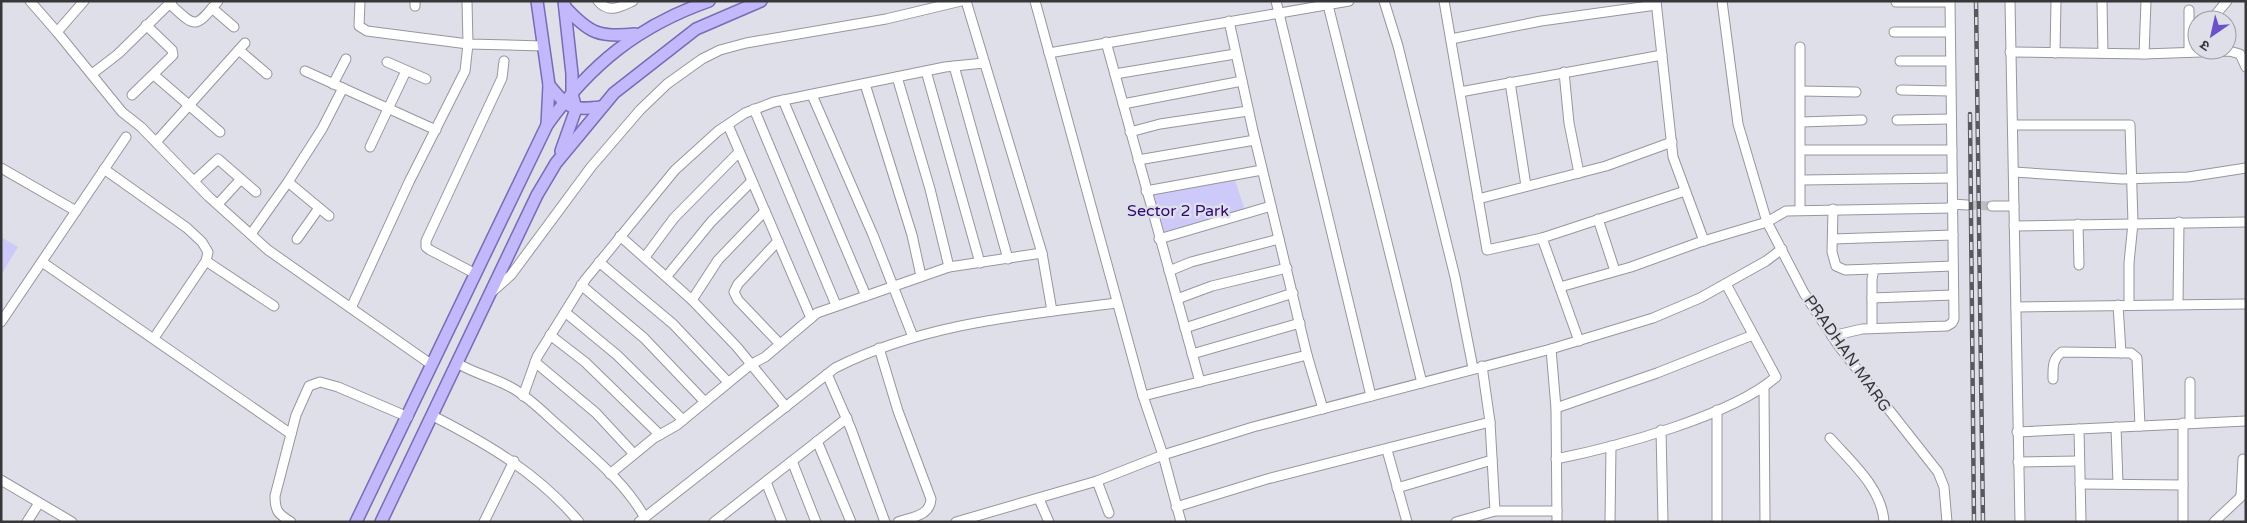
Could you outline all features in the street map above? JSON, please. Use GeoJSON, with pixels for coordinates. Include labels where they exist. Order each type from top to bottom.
{"type":"FeatureCollection","features":[{"type":"Feature","properties":{"kind":"main road"},"geometry":{"type":"LineString","coordinates":[[537,1],[549,85],[547,125]]}},
{"type":"Feature","properties":{"kind":"main road"},"geometry":{"type":"LineString","coordinates":[[356,522],[408,417],[474,273],[547,125],[563,102],[605,59],[637,34],[678,13],[708,1]]}},
{"type":"Feature","properties":{"kind":"main road"},"geometry":{"type":"LineString","coordinates":[[556,163],[601,107],[637,74],[696,29],[761,1]]}},
{"type":"Feature","properties":{"kind":"main road"},"geometry":{"type":"LineString","coordinates":[[564,4],[583,25],[595,33],[609,37],[637,34]]}},
{"type":"Feature","properties":{"kind":"main road"},"geometry":{"type":"LineString","coordinates":[[381,522],[458,364],[489,294],[556,163],[576,109],[572,94],[572,74],[564,4]]}},
{"type":"Feature","properties":{"kind":"main road"},"geometry":{"type":"LineString","coordinates":[[549,85],[563,102],[576,109],[601,107]]}},
{"type":"Feature","properties":{"kind":"street"},"geometry":{"type":"LineString","coordinates":[[30,1],[122,112],[156,142],[194,181],[251,234],[301,275],[432,365]]}},
{"type":"Feature","properties":{"kind":"street"},"geometry":{"type":"LineString","coordinates":[[57,32],[84,1]]}},
{"type":"Feature","properties":{"kind":"street"},"geometry":{"type":"LineString","coordinates":[[360,1],[359,26],[362,30],[468,44],[543,46]]}},
{"type":"Feature","properties":{"kind":"street"},"geometry":{"type":"LineString","coordinates":[[351,308],[409,182],[465,71],[468,44],[466,1]]}},
{"type":"Feature","properties":{"kind":"street"},"geometry":{"type":"LineString","coordinates":[[598,1],[604,8],[611,10],[633,1]]}},
{"type":"Feature","properties":{"kind":"street"},"geometry":{"type":"LineString","coordinates":[[489,294],[511,275],[591,167],[640,110],[667,84],[702,59],[720,50],[746,43],[886,19],[961,1]]}},
{"type":"Feature","properties":{"kind":"street"},"geometry":{"type":"LineString","coordinates":[[966,1],[1042,254],[1052,311]]}},
{"type":"Feature","properties":{"kind":"street"},"geometry":{"type":"LineString","coordinates":[[1035,1],[1143,396],[1163,455],[1179,520]]}},
{"type":"Feature","properties":{"kind":"street"},"geometry":{"type":"LineString","coordinates":[[1276,1],[1371,396]]}},
{"type":"Feature","properties":{"kind":"street"},"geometry":{"type":"LineString","coordinates":[[1049,53],[1349,1]]}},
{"type":"Feature","properties":{"kind":"street"},"geometry":{"type":"LineString","coordinates":[[1384,1],[1398,46],[1490,422],[1494,511]]}},
{"type":"Feature","properties":{"kind":"street"},"geometry":{"type":"LineString","coordinates":[[1444,1],[1487,250],[1542,238],[1685,191]]}},
{"type":"Feature","properties":{"kind":"street","name":"PRADHAN MARG"},"geometry":{"type":"LineString","coordinates":[[1722,1],[1738,124],[1767,222],[1804,293],[1832,336],[1858,373],[1910,434],[1938,472],[1944,488],[1948,522]]}},
{"type":"Feature","properties":{"kind":"street"},"geometry":{"type":"LineString","coordinates":[[2010,1],[2020,522]]}},
{"type":"Feature","properties":{"kind":"street"},"geometry":{"type":"LineString","coordinates":[[2055,53],[2056,1]]}},
{"type":"Feature","properties":{"kind":"street"},"geometry":{"type":"LineString","coordinates":[[2102,1],[2102,53]]}},
{"type":"Feature","properties":{"kind":"street"},"geometry":{"type":"LineString","coordinates":[[2144,54],[2146,1]]}},
{"type":"Feature","properties":{"kind":"street"},"geometry":{"type":"LineString","coordinates":[[92,74],[113,58],[171,2],[189,22],[195,23],[201,20],[215,4],[234,27]]}},
{"type":"Feature","properties":{"kind":"street"},"geometry":{"type":"LineString","coordinates":[[1832,336],[1872,328],[1947,326],[1954,319],[1949,61],[1950,2],[1896,2]]}},
{"type":"Feature","properties":{"kind":"street"},"geometry":{"type":"LineString","coordinates":[[1451,39],[1540,21],[1656,3],[1673,157],[1704,241]]}},
{"type":"Feature","properties":{"kind":"street"},"geometry":{"type":"LineString","coordinates":[[1328,5],[1422,383]]}},
{"type":"Feature","properties":{"kind":"street"},"geometry":{"type":"LineString","coordinates":[[1229,21],[1262,170],[1307,355],[1323,409]]}},
{"type":"Feature","properties":{"kind":"street"},"geometry":{"type":"LineString","coordinates":[[132,95],[171,58],[173,52],[146,26]]}},
{"type":"Feature","properties":{"kind":"street"},"geometry":{"type":"LineString","coordinates":[[1894,32],[1949,32]]}},
{"type":"Feature","properties":{"kind":"street"},"geometry":{"type":"LineString","coordinates":[[1106,42],[1200,382]]}},
{"type":"Feature","properties":{"kind":"street"},"geometry":{"type":"LineString","coordinates":[[156,142],[242,47],[267,74]]}},
{"type":"Feature","properties":{"kind":"street"},"geometry":{"type":"LineString","coordinates":[[1800,47],[1800,210]]}},
{"type":"Feature","properties":{"kind":"street"},"geometry":{"type":"LineString","coordinates":[[2010,52],[2144,54],[2187,52]]}},
{"type":"Feature","properties":{"kind":"street"},"geometry":{"type":"LineString","coordinates":[[2237,53],[2240,54],[2246,67]]}},
{"type":"Feature","properties":{"kind":"street"},"geometry":{"type":"LineString","coordinates":[[1115,74],[1235,54]]}},
{"type":"Feature","properties":{"kind":"street"},"geometry":{"type":"LineString","coordinates":[[1460,92],[1662,55]]}},
{"type":"Feature","properties":{"kind":"street"},"geometry":{"type":"LineString","coordinates":[[334,84],[346,59]]}},
{"type":"Feature","properties":{"kind":"street"},"geometry":{"type":"LineString","coordinates":[[474,273],[430,250],[426,247],[426,241],[502,78],[504,61]]}},
{"type":"Feature","properties":{"kind":"street"},"geometry":{"type":"LineString","coordinates":[[1900,61],[1949,61]]}},
{"type":"Feature","properties":{"kind":"street"},"geometry":{"type":"LineString","coordinates":[[387,62],[426,79]]}},
{"type":"Feature","properties":{"kind":"street"},"geometry":{"type":"LineString","coordinates":[[523,396],[535,362],[550,335],[599,262],[675,170],[728,125],[754,109],[783,100],[926,71],[984,63]]}},
{"type":"Feature","properties":{"kind":"street"},"geometry":{"type":"LineString","coordinates":[[954,66],[1008,259]]}},
{"type":"Feature","properties":{"kind":"street"},"geometry":{"type":"LineString","coordinates":[[305,71],[436,130]]}},
{"type":"Feature","properties":{"kind":"street"},"geometry":{"type":"LineString","coordinates":[[370,147],[387,107],[406,71]]}},
{"type":"Feature","properties":{"kind":"street"},"geometry":{"type":"LineString","coordinates":[[926,71],[980,263]]}},
{"type":"Feature","properties":{"kind":"street"},"geometry":{"type":"LineString","coordinates":[[1564,72],[1569,123],[1579,173]]}},
{"type":"Feature","properties":{"kind":"street"},"geometry":{"type":"LineString","coordinates":[[154,75],[220,132]]}},
{"type":"Feature","properties":{"kind":"street"},"geometry":{"type":"LineString","coordinates":[[897,77],[930,189],[949,267]]}},
{"type":"Feature","properties":{"kind":"street"},"geometry":{"type":"LineString","coordinates":[[1123,104],[1242,81]]}},
{"type":"Feature","properties":{"kind":"street"},"geometry":{"type":"LineString","coordinates":[[1510,82],[1526,186]]}},
{"type":"Feature","properties":{"kind":"street"},"geometry":{"type":"LineString","coordinates":[[865,84],[912,235],[921,276]]}},
{"type":"Feature","properties":{"kind":"street"},"geometry":{"type":"LineString","coordinates":[[251,234],[288,182],[322,129],[343,88]]}},
{"type":"Feature","properties":{"kind":"street"},"geometry":{"type":"LineString","coordinates":[[1901,90],[1950,91]]}},
{"type":"Feature","properties":{"kind":"street"},"geometry":{"type":"LineString","coordinates":[[1801,92],[1856,92]]}},
{"type":"Feature","properties":{"kind":"street"},"geometry":{"type":"LineString","coordinates":[[812,95],[894,287],[913,337]]}},
{"type":"Feature","properties":{"kind":"street"},"geometry":{"type":"LineString","coordinates":[[783,100],[866,296]]}},
{"type":"Feature","properties":{"kind":"street"},"geometry":{"type":"LineString","coordinates":[[754,109],[836,306]]}},
{"type":"Feature","properties":{"kind":"street"},"geometry":{"type":"LineString","coordinates":[[1130,132],[1248,111]]}},
{"type":"Feature","properties":{"kind":"street"},"geometry":{"type":"LineString","coordinates":[[1897,120],[1951,119]]}},
{"type":"Feature","properties":{"kind":"street"},"geometry":{"type":"LineString","coordinates":[[1801,122],[1862,120]]}},
{"type":"Feature","properties":{"kind":"street"},"geometry":{"type":"LineString","coordinates":[[2013,124],[2130,125],[2133,223],[2129,263],[2130,305]]}},
{"type":"Feature","properties":{"kind":"street"},"geometry":{"type":"LineString","coordinates":[[728,125],[811,318]]}},
{"type":"Feature","properties":{"kind":"street"},"geometry":{"type":"LineString","coordinates":[[1,322],[126,137]]}},
{"type":"Feature","properties":{"kind":"street"},"geometry":{"type":"LineString","coordinates":[[1138,160],[1255,140]]}},
{"type":"Feature","properties":{"kind":"street"},"geometry":{"type":"LineString","coordinates":[[1478,199],[1606,166],[1672,142]]}},
{"type":"Feature","properties":{"kind":"street"},"geometry":{"type":"LineString","coordinates":[[1801,150],[1952,150]]}},
{"type":"Feature","properties":{"kind":"street"},"geometry":{"type":"LineString","coordinates":[[645,257],[674,218],[739,152]]}},
{"type":"Feature","properties":{"kind":"street"},"geometry":{"type":"LineString","coordinates":[[194,181],[218,159],[256,192]]}},
{"type":"Feature","properties":{"kind":"street"},"geometry":{"type":"LineString","coordinates":[[1,168],[76,211]]}},
{"type":"Feature","properties":{"kind":"street"},"geometry":{"type":"LineString","coordinates":[[2014,172],[2131,178],[2188,177],[2246,168]]}},
{"type":"Feature","properties":{"kind":"street"},"geometry":{"type":"LineString","coordinates":[[104,169],[188,228],[202,242],[208,252],[206,261],[154,338]]}},
{"type":"Feature","properties":{"kind":"street"},"geometry":{"type":"LineString","coordinates":[[1146,191],[1262,170]]}},
{"type":"Feature","properties":{"kind":"street"},"geometry":{"type":"LineString","coordinates":[[1801,180],[1952,178]]}},
{"type":"Feature","properties":{"kind":"street"},"geometry":{"type":"LineString","coordinates":[[218,204],[241,179]]}},
{"type":"Feature","properties":{"kind":"street"},"geometry":{"type":"LineString","coordinates":[[667,276],[711,222],[752,181]]}},
{"type":"Feature","properties":{"kind":"street"},"geometry":{"type":"LineString","coordinates":[[288,182],[329,216]]}},
{"type":"Feature","properties":{"kind":"street"},"geometry":{"type":"LineString","coordinates":[[1560,287],[1616,271],[1767,222],[1786,211],[1967,205]]}},
{"type":"Feature","properties":{"kind":"street"},"geometry":{"type":"LineString","coordinates":[[1160,239],[1271,206]]}},
{"type":"Feature","properties":{"kind":"street"},"geometry":{"type":"LineString","coordinates":[[1992,206],[2014,206]]}},
{"type":"Feature","properties":{"kind":"street"},"geometry":{"type":"LineString","coordinates":[[298,238],[319,208]]}},
{"type":"Feature","properties":{"kind":"street"},"geometry":{"type":"LineString","coordinates":[[692,300],[718,260],[765,210]]}},
{"type":"Feature","properties":{"kind":"street"},"geometry":{"type":"LineString","coordinates":[[1833,210],[1833,239],[1836,266],[1845,270],[1953,266]]}},
{"type":"Feature","properties":{"kind":"street"},"geometry":{"type":"LineString","coordinates":[[1598,219],[1616,271]]}},
{"type":"Feature","properties":{"kind":"street"},"geometry":{"type":"LineString","coordinates":[[2014,226],[2246,221]]}},
{"type":"Feature","properties":{"kind":"street"},"geometry":{"type":"LineString","coordinates":[[2178,304],[2179,222]]}},
{"type":"Feature","properties":{"kind":"street"},"geometry":{"type":"LineString","coordinates":[[2078,224],[2079,264]]}},
{"type":"Feature","properties":{"kind":"street"},"geometry":{"type":"LineString","coordinates":[[620,236],[667,276],[737,346],[750,365],[786,407]]}},
{"type":"Feature","properties":{"kind":"street"},"geometry":{"type":"LineString","coordinates":[[1833,239],[1953,236]]}},
{"type":"Feature","properties":{"kind":"street"},"geometry":{"type":"LineString","coordinates":[[1542,238],[1579,341]]}},
{"type":"Feature","properties":{"kind":"street"},"geometry":{"type":"LineString","coordinates":[[1169,271],[1191,262],[1279,239]]}},
{"type":"Feature","properties":{"kind":"street"},"geometry":{"type":"LineString","coordinates":[[778,241],[738,284],[734,292],[738,300],[780,344]]}},
{"type":"Feature","properties":{"kind":"street"},"geometry":{"type":"LineString","coordinates":[[956,522],[980,518],[1097,481],[1163,455],[1253,427],[1551,349],[1653,318],[1700,298],[1766,261],[1782,249]]}},
{"type":"Feature","properties":{"kind":"street"},"geometry":{"type":"LineString","coordinates":[[610,474],[634,454],[683,420],[750,365],[766,357],[817,313],[949,267],[1042,254]]}},
{"type":"Feature","properties":{"kind":"street"},"geometry":{"type":"LineString","coordinates":[[206,261],[274,306]]}},
{"type":"Feature","properties":{"kind":"street"},"geometry":{"type":"LineString","coordinates":[[42,262],[291,434]]}},
{"type":"Feature","properties":{"kind":"street"},"geometry":{"type":"LineString","coordinates":[[599,262],[673,324],[728,382]]}},
{"type":"Feature","properties":{"kind":"street"},"geometry":{"type":"LineString","coordinates":[[1177,299],[1212,286],[1287,268]]}},
{"type":"Feature","properties":{"kind":"street"},"geometry":{"type":"LineString","coordinates":[[1872,328],[1872,278],[1874,269]]}},
{"type":"Feature","properties":{"kind":"street"},"geometry":{"type":"LineString","coordinates":[[1556,458],[1611,446],[1717,410],[1764,387],[1776,377],[1726,284]]}},
{"type":"Feature","properties":{"kind":"street"},"geometry":{"type":"LineString","coordinates":[[582,285],[644,338],[705,402]]}},
{"type":"Feature","properties":{"kind":"street"},"geometry":{"type":"LineString","coordinates":[[1185,328],[1293,293]]}},
{"type":"Feature","properties":{"kind":"street"},"geometry":{"type":"LineString","coordinates":[[1872,298],[1953,295]]}},
{"type":"Feature","properties":{"kind":"street"},"geometry":{"type":"LineString","coordinates":[[458,364],[471,372],[513,388],[523,396],[610,474],[634,499],[642,520],[827,374],[862,354],[913,337],[987,321],[1117,303]]}},
{"type":"Feature","properties":{"kind":"street"},"geometry":{"type":"LineString","coordinates":[[2016,307],[2246,304]]}},
{"type":"Feature","properties":{"kind":"street"},"geometry":{"type":"LineString","coordinates":[[2118,305],[2121,353]]}},
{"type":"Feature","properties":{"kind":"street"},"geometry":{"type":"LineString","coordinates":[[565,312],[617,355],[683,420]]}},
{"type":"Feature","properties":{"kind":"street"},"geometry":{"type":"LineString","coordinates":[[1192,354],[1300,322]]}},
{"type":"Feature","properties":{"kind":"street"},"geometry":{"type":"LineString","coordinates":[[550,335],[585,362],[660,435]]}},
{"type":"Feature","properties":{"kind":"street"},"geometry":{"type":"LineString","coordinates":[[1556,408],[1657,373],[1753,335]]}},
{"type":"Feature","properties":{"kind":"street"},"geometry":{"type":"LineString","coordinates":[[879,348],[898,411],[931,498],[931,506],[927,512],[898,522]]}},
{"type":"Feature","properties":{"kind":"street"},"geometry":{"type":"LineString","coordinates":[[1551,349],[1556,408],[1557,522]]}},
{"type":"Feature","properties":{"kind":"street"},"geometry":{"type":"LineString","coordinates":[[2053,379],[2053,364],[2056,356],[2062,352],[2132,353],[2137,358],[2140,426]]}},
{"type":"Feature","properties":{"kind":"street"},"geometry":{"type":"LineString","coordinates":[[1143,396],[1307,355]]}},
{"type":"Feature","properties":{"kind":"street"},"geometry":{"type":"LineString","coordinates":[[535,362],[596,413],[634,454]]}},
{"type":"Feature","properties":{"kind":"street"},"geometry":{"type":"LineString","coordinates":[[827,374],[846,418],[885,522]]}},
{"type":"Feature","properties":{"kind":"street"},"geometry":{"type":"LineString","coordinates":[[291,522],[276,518],[275,496],[296,414],[309,386],[320,382],[338,387],[408,417]]}},
{"type":"Feature","properties":{"kind":"street"},"geometry":{"type":"LineString","coordinates":[[2183,522],[2183,485],[2190,382]]}},
{"type":"Feature","properties":{"kind":"street"},"geometry":{"type":"LineString","coordinates":[[1764,387],[1765,522]]}},
{"type":"Feature","properties":{"kind":"street"},"geometry":{"type":"LineString","coordinates":[[1717,410],[1717,522]]}},
{"type":"Feature","properties":{"kind":"street"},"geometry":{"type":"LineString","coordinates":[[433,416],[485,443],[514,461],[546,488],[578,522]]}},
{"type":"Feature","properties":{"kind":"street"},"geometry":{"type":"LineString","coordinates":[[714,522],[846,418]]}},
{"type":"Feature","properties":{"kind":"street"},"geometry":{"type":"LineString","coordinates":[[2018,432],[2246,421]]}},
{"type":"Feature","properties":{"kind":"street"},"geometry":{"type":"LineString","coordinates":[[1176,507],[1267,479],[1387,450],[1490,422]]}},
{"type":"Feature","properties":{"kind":"street"},"geometry":{"type":"LineString","coordinates":[[2116,427],[2118,484]]}},
{"type":"Feature","properties":{"kind":"street"},"geometry":{"type":"LineString","coordinates":[[2078,429],[2081,522]]}},
{"type":"Feature","properties":{"kind":"street"},"geometry":{"type":"LineString","coordinates":[[1661,430],[1663,522]]}},
{"type":"Feature","properties":{"kind":"street"},"geometry":{"type":"LineString","coordinates":[[1830,438],[1876,494],[1883,510],[1884,522]]}},
{"type":"Feature","properties":{"kind":"street"},"geometry":{"type":"LineString","coordinates":[[817,441],[850,522]]}},
{"type":"Feature","properties":{"kind":"street"},"geometry":{"type":"LineString","coordinates":[[1610,522],[1611,446]]}},
{"type":"Feature","properties":{"kind":"street"},"geometry":{"type":"LineString","coordinates":[[1387,450],[1406,522]]}},
{"type":"Feature","properties":{"kind":"street"},"geometry":{"type":"LineString","coordinates":[[2214,522],[2243,494],[2244,459]]}},
{"type":"Feature","properties":{"kind":"street"},"geometry":{"type":"LineString","coordinates":[[1397,488],[1492,460]]}},
{"type":"Feature","properties":{"kind":"street"},"geometry":{"type":"LineString","coordinates":[[484,522],[514,461]]}},
{"type":"Feature","properties":{"kind":"street"},"geometry":{"type":"LineString","coordinates":[[792,461],[816,522]]}},
{"type":"Feature","properties":{"kind":"street"},"geometry":{"type":"LineString","coordinates":[[2018,462],[2079,461]]}},
{"type":"Feature","properties":{"kind":"street"},"geometry":{"type":"LineString","coordinates":[[1,480],[72,522]]}},
{"type":"Feature","properties":{"kind":"street"},"geometry":{"type":"LineString","coordinates":[[1097,481],[1109,513]]}},
{"type":"Feature","properties":{"kind":"street"},"geometry":{"type":"LineString","coordinates":[[766,482],[782,522]]}},
{"type":"Feature","properties":{"kind":"street"},"geometry":{"type":"LineString","coordinates":[[2080,484],[2183,485]]}},
{"type":"Feature","properties":{"kind":"street"},"geometry":{"type":"LineString","coordinates":[[1039,499],[1049,522]]}},
{"type":"Feature","properties":{"kind":"street"},"geometry":{"type":"LineString","coordinates":[[27,522],[40,503]]}},
{"type":"Feature","properties":{"kind":"street"},"geometry":{"type":"LineString","coordinates":[[1456,522],[1494,511],[1557,511]]}},
{"type":"Feature","properties":{"kind":"green space","name":"Sector 2 Park"},"geometry":{"type":"Polygon","coordinates":[[[1234,177],[1246,213],[1161,237],[1148,192],[1234,177]]]}},
{"type":"Feature","properties":{"kind":"green space"},"geometry":{"type":"Polygon","coordinates":[[[1,237],[18,247],[1,275],[1,237]]]}},
{"type":"Feature","properties":{"kind":"tunnel"},"geometry":{"type":"LineString","coordinates":[[1967,205],[1992,206]]}},
{"type":"Feature","properties":{"kind":"railway"},"geometry":{"type":"LineString","coordinates":[[1976,1],[1983,522]]}},
{"type":"Feature","properties":{"kind":"railway"},"geometry":{"type":"LineString","coordinates":[[1970,114],[1974,522]]}}]}
